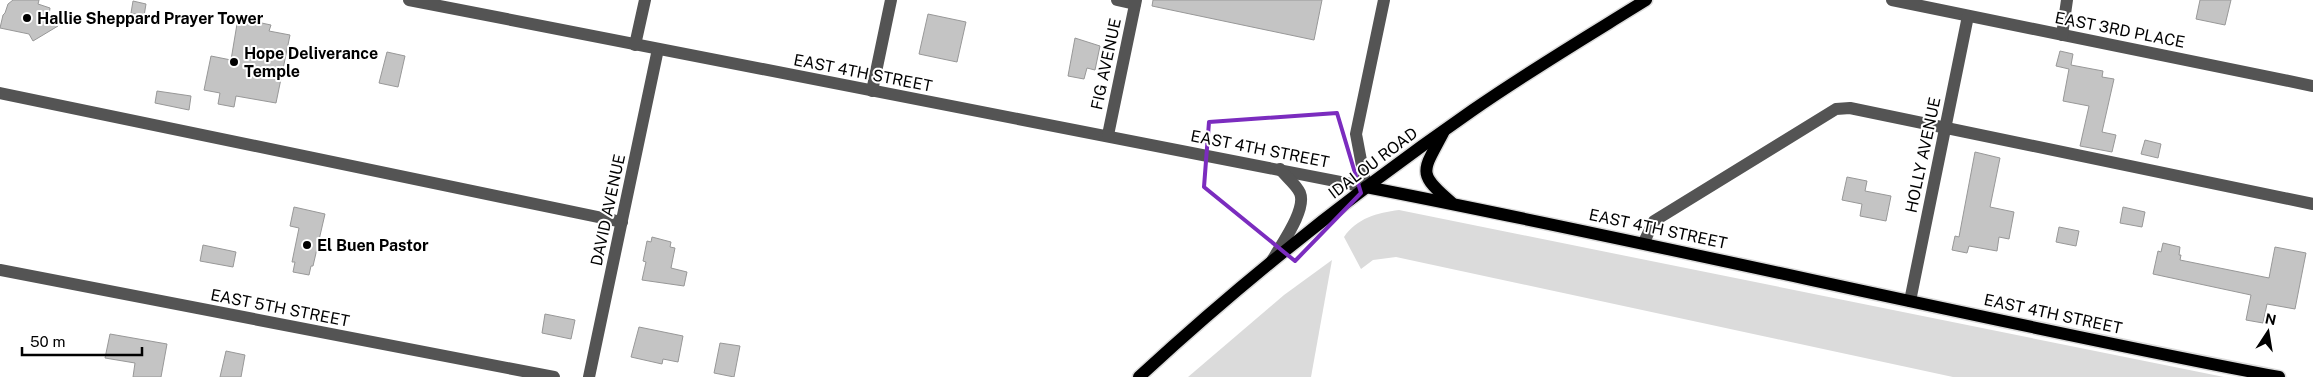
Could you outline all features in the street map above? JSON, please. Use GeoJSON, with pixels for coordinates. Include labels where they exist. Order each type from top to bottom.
{"type":"FeatureCollection","features":[{"type":"Feature","properties":{"kind":"main road","name":"IDALOU ROAD"},"geometry":{"type":"LineString","coordinates":[[1139,377],[1272,261],[1366,187],[1474,109],[1646,0]]}},
{"type":"Feature","properties":{"kind":"main road"},"geometry":{"type":"LineString","coordinates":[[1445,130],[1425,170],[1432,186],[1453,204]]}},
{"type":"Feature","properties":{"kind":"main road","name":"EAST 4TH STREET"},"geometry":{"type":"LineString","coordinates":[[1366,187],[1644,242],[1910,301],[2279,377]]}},
{"type":"Feature","properties":{"kind":"street","name":"EAST 4TH STREET"},"geometry":{"type":"LineString","coordinates":[[409,0],[872,91],[1108,135],[1366,187]]}},
{"type":"Feature","properties":{"kind":"street"},"geometry":{"type":"LineString","coordinates":[[636,45],[645,0]]}},
{"type":"Feature","properties":{"kind":"street"},"geometry":{"type":"LineString","coordinates":[[872,91],[891,0]]}},
{"type":"Feature","properties":{"kind":"street"},"geometry":{"type":"LineString","coordinates":[[1117,0],[1135,2]]}},
{"type":"Feature","properties":{"kind":"street"},"geometry":{"type":"LineString","coordinates":[[1366,187],[1356,134],[1384,0]]}},
{"type":"Feature","properties":{"kind":"street","name":"EAST 3RD PLACE"},"geometry":{"type":"LineString","coordinates":[[1892,0],[2313,86]]}},
{"type":"Feature","properties":{"kind":"street"},"geometry":{"type":"LineString","coordinates":[[2062,35],[2067,0]]}},
{"type":"Feature","properties":{"kind":"street","name":"FIG AVENUE"},"geometry":{"type":"LineString","coordinates":[[1108,135],[1135,2]]}},
{"type":"Feature","properties":{"kind":"street","name":"HOLLY AVENUE"},"geometry":{"type":"LineString","coordinates":[[1910,301],[1968,16]]}},
{"type":"Feature","properties":{"kind":"street","name":"DAVID AVENUE"},"geometry":{"type":"LineString","coordinates":[[589,377],[658,49]]}},
{"type":"Feature","properties":{"kind":"street"},"geometry":{"type":"LineString","coordinates":[[0,92],[622,222]]}},
{"type":"Feature","properties":{"kind":"street"},"geometry":{"type":"LineString","coordinates":[[1644,242],[1654,221],[1836,109],[1850,108],[2313,204]]}},
{"type":"Feature","properties":{"kind":"street"},"geometry":{"type":"LineString","coordinates":[[1272,261],[1302,205],[1300,194],[1296,187],[1280,169]]}},
{"type":"Feature","properties":{"kind":"street","name":"EAST 5TH STREET"},"geometry":{"type":"LineString","coordinates":[[0,270],[554,377]]}},
{"type":"Feature","properties":{"kind":"highlighted area"},"geometry":{"type":"Polygon","coordinates":[[[1337,113],[1361,193],[1295,261],[1204,187],[1209,122],[1337,113]]]}},
{"type":"Feature","properties":{"kind":"shaded area"},"geometry":{"type":"Polygon","coordinates":[[[1399,210],[2224,377],[1953,377],[1396,257],[1373,260],[1361,269],[1344,237],[1361,221],[1383,213],[1399,210]]]}},
{"type":"Feature","properties":{"kind":"shaded area"},"geometry":{"type":"Polygon","coordinates":[[[1332,260],[1311,377],[1188,377],[1284,295],[1332,260]]]}},
{"type":"Feature","properties":{"kind":"building","name":"Hallie Sheppard Prayer Tower"},"geometry":{"type":"Polygon","coordinates":[[[13,0],[39,0],[38,4],[50,8],[49,15],[52,16],[58,26],[33,41],[29,34],[0,28],[8,4],[13,0]]]}},
{"type":"Feature","properties":{"kind":"building"},"geometry":{"type":"Polygon","coordinates":[[[1153,0],[1322,0],[1314,40],[1152,6],[1153,0]]]}},
{"type":"Feature","properties":{"kind":"building"},"geometry":{"type":"Polygon","coordinates":[[[2200,0],[2231,0],[2225,25],[2196,19],[2200,0]]]}},
{"type":"Feature","properties":{"kind":"building"},"geometry":{"type":"Polygon","coordinates":[[[133,1],[146,4],[144,16],[131,13],[133,1]]]}},
{"type":"Feature","properties":{"kind":"building"},"geometry":{"type":"Polygon","coordinates":[[[928,14],[966,22],[957,62],[919,54],[928,14]]]}},
{"type":"Feature","properties":{"kind":"building","name":"Hope Deliverance Temple"},"geometry":{"type":"Polygon","coordinates":[[[238,18],[271,25],[269,31],[290,35],[276,103],[236,96],[234,107],[218,104],[220,93],[204,90],[211,56],[231,60],[238,18]]]}},
{"type":"Feature","properties":{"kind":"building"},"geometry":{"type":"Polygon","coordinates":[[[1075,38],[1100,46],[1095,70],[1087,68],[1084,79],[1068,76],[1075,38]]]}},
{"type":"Feature","properties":{"kind":"building"},"geometry":{"type":"Polygon","coordinates":[[[2060,51],[2073,54],[2071,65],[2103,71],[2102,77],[2114,79],[2102,132],[2116,135],[2112,152],[2080,146],[2089,106],[2063,101],[2069,69],[2056,66],[2060,51]]]}},
{"type":"Feature","properties":{"kind":"building"},"geometry":{"type":"Polygon","coordinates":[[[387,52],[405,56],[398,87],[379,83],[387,52]]]}},
{"type":"Feature","properties":{"kind":"building"},"geometry":{"type":"Polygon","coordinates":[[[157,91],[191,96],[189,110],[155,103],[157,91]]]}},
{"type":"Feature","properties":{"kind":"building"},"geometry":{"type":"Polygon","coordinates":[[[2145,140],[2161,144],[2158,158],[2141,154],[2145,140]]]}},
{"type":"Feature","properties":{"kind":"building"},"geometry":{"type":"Polygon","coordinates":[[[1975,152],[2000,158],[1990,207],[2014,212],[2009,239],[1999,237],[1997,251],[1969,246],[1967,253],[1952,250],[1955,236],[1959,237],[1975,152]]]}},
{"type":"Feature","properties":{"kind":"building"},"geometry":{"type":"Polygon","coordinates":[[[1847,177],[1867,181],[1865,191],[1891,196],[1886,221],[1860,216],[1862,204],[1842,200],[1847,177]]]}},
{"type":"Feature","properties":{"kind":"building","name":"El Buen Pastor"},"geometry":{"type":"Polygon","coordinates":[[[294,207],[325,214],[313,266],[311,266],[309,275],[293,272],[295,262],[292,262],[299,228],[290,226],[294,207]]]}},
{"type":"Feature","properties":{"kind":"building"},"geometry":{"type":"Polygon","coordinates":[[[2123,207],[2145,212],[2142,227],[2120,223],[2123,207]]]}},
{"type":"Feature","properties":{"kind":"building"},"geometry":{"type":"Polygon","coordinates":[[[2059,227],[2079,231],[2076,246],[2056,242],[2059,227]]]}},
{"type":"Feature","properties":{"kind":"building"},"geometry":{"type":"Polygon","coordinates":[[[652,237],[671,242],[670,247],[675,248],[671,268],[687,272],[684,286],[642,280],[646,262],[643,261],[647,241],[651,242],[652,237]]]}},
{"type":"Feature","properties":{"kind":"building"},"geometry":{"type":"Polygon","coordinates":[[[2163,243],[2180,247],[2180,260],[2269,278],[2275,247],[2306,253],[2295,309],[2267,304],[2263,323],[2246,320],[2251,295],[2153,274],[2158,251],[2161,252],[2163,243]]]}},
{"type":"Feature","properties":{"kind":"building"},"geometry":{"type":"Polygon","coordinates":[[[203,245],[236,252],[233,267],[200,261],[203,245]]]}},
{"type":"Feature","properties":{"kind":"building"},"geometry":{"type":"Polygon","coordinates":[[[545,314],[575,320],[571,339],[542,333],[545,314]]]}},
{"type":"Feature","properties":{"kind":"building"},"geometry":{"type":"Polygon","coordinates":[[[639,327],[683,336],[678,362],[663,359],[662,364],[631,357],[639,327]]]}},
{"type":"Feature","properties":{"kind":"building"},"geometry":{"type":"Polygon","coordinates":[[[110,334],[167,344],[161,377],[133,377],[135,363],[105,358],[110,334]]]}},
{"type":"Feature","properties":{"kind":"building"},"geometry":{"type":"Polygon","coordinates":[[[720,343],[740,346],[734,377],[714,373],[720,343]]]}},
{"type":"Feature","properties":{"kind":"building"},"geometry":{"type":"Polygon","coordinates":[[[226,351],[245,355],[241,377],[220,377],[226,351]]]}},
{"type":"Feature","properties":{"kind":"place","name":"Hallie Sheppard Prayer Tower"},"geometry":{"type":"Point","coordinates":[27,18]}},
{"type":"Feature","properties":{"kind":"place","name":"Hope Deliverance Temple"},"geometry":{"type":"Point","coordinates":[234,62]}},
{"type":"Feature","properties":{"kind":"place","name":"El Buen Pastor"},"geometry":{"type":"Point","coordinates":[307,245]}}]}
